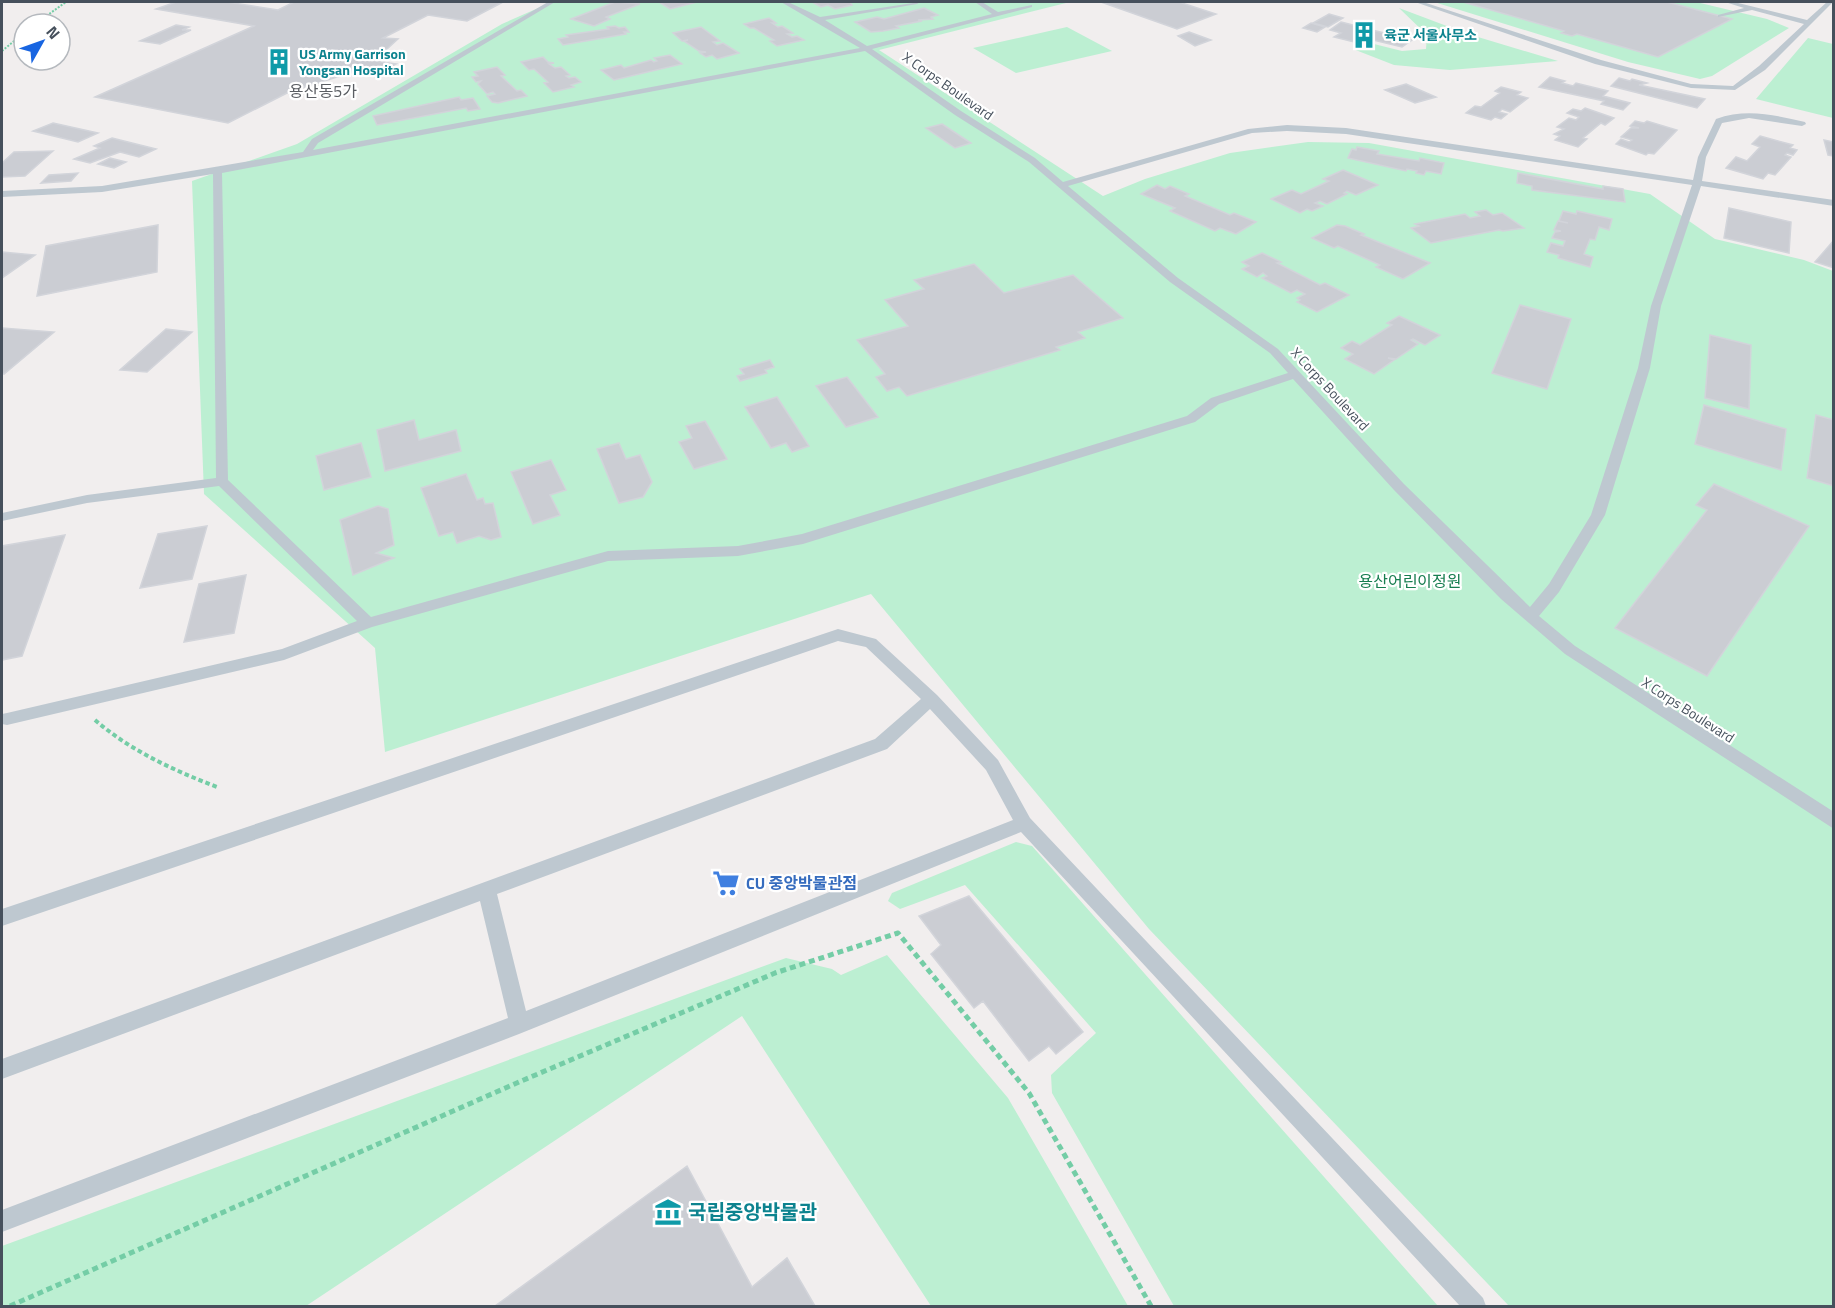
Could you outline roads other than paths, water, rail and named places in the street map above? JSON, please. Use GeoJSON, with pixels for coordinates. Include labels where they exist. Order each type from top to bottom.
{"type":"FeatureCollection","features":[{"type":"Feature","properties":{"kind":"lane"},"geometry":{"type":"LineString","coordinates":[[305,155],[315,141],[552,2]]}},
{"type":"Feature","properties":{"kind":"lane","name":"X Corps Boulevard"},"geometry":{"type":"LineString","coordinates":[[784,2],[819,19],[884,60],[958,113],[1032,160],[1174,280],[1274,351],[1398,487],[1530,617],[1587,662],[1833,822]]}},
{"type":"Feature","properties":{"kind":"lane"},"geometry":{"type":"LineString","coordinates":[[819,19],[917,2]]}},
{"type":"Feature","properties":{"kind":"lane"},"geometry":{"type":"LineString","coordinates":[[978,2],[998,15]]}},
{"type":"Feature","properties":{"kind":"lane"},"geometry":{"type":"LineString","coordinates":[[1418,2],[1598,62],[1691,86],[1715,88],[1735,88],[1762,68],[1830,2]]}},
{"type":"Feature","properties":{"kind":"lane"},"geometry":{"type":"LineString","coordinates":[[1728,2],[1810,23]]}},
{"type":"Feature","properties":{"kind":"lane"},"geometry":{"type":"LineString","coordinates":[[2,194],[102,189],[305,155],[865,49],[1030,6]]}},
{"type":"Feature","properties":{"kind":"lane"},"geometry":{"type":"LineString","coordinates":[[1720,16],[1752,8]]}},
{"type":"Feature","properties":{"kind":"lane"},"geometry":{"type":"LineString","coordinates":[[1530,617],[1554,588],[1598,515],[1644,368],[1656,306],[1697,183],[1702,157],[1719,121],[1746,116],[1774,118],[1802,124]]}},
{"type":"Feature","properties":{"kind":"lane"},"geometry":{"type":"LineString","coordinates":[[1061,185],[1238,134],[1287,128],[1346,131],[1833,203]]}},
{"type":"Feature","properties":{"kind":"lane"},"geometry":{"type":"LineString","coordinates":[[217,171],[222,481],[368,623]]}},
{"type":"Feature","properties":{"kind":"lane"},"geometry":{"type":"LineString","coordinates":[[7,719],[284,654],[368,623],[608,556],[738,551],[803,539],[1191,419],[1215,401],[1297,374]]}},
{"type":"Feature","properties":{"kind":"lane"},"geometry":{"type":"LineString","coordinates":[[2,517],[87,499],[222,481]]}},
{"type":"Feature","properties":{"kind":"lane"},"geometry":{"type":"LineString","coordinates":[[2,917],[838,635],[872,642],[931,699],[992,765],[1024,823],[1475,1306]]}},
{"type":"Feature","properties":{"kind":"lane"},"geometry":{"type":"LineString","coordinates":[[2,1069],[487,892],[881,744],[931,699]]}},
{"type":"Feature","properties":{"kind":"lane"},"geometry":{"type":"LineString","coordinates":[[2,1221],[519,1024],[1024,823]]}},
{"type":"Feature","properties":{"kind":"lane"},"geometry":{"type":"LineString","coordinates":[[487,892],[519,1024]]}},
{"type":"Feature","properties":{"kind":"place","name":"육군 서울사무소"},"geometry":{"type":"Point","coordinates":[1364,35]}},
{"type":"Feature","properties":{"kind":"place","name":"US Army Garrison Yongsan Hospital"},"geometry":{"type":"Point","coordinates":[279,62]}},
{"type":"Feature","properties":{"kind":"place","name":"CU 중앙박물관점"},"geometry":{"type":"Point","coordinates":[726,883]}},
{"type":"Feature","properties":{"kind":"place","name":"국립중앙박물관"},"geometry":{"type":"Point","coordinates":[668,1212]}},
{"type":"Feature","properties":{"kind":"district","name":"용산동5가"},"geometry":{"type":"Point","coordinates":[323,91]}},
{"type":"Feature","properties":{"kind":"park label","name":"용산어린이정원"},"geometry":{"type":"Point","coordinates":[1410,581]}}]}
